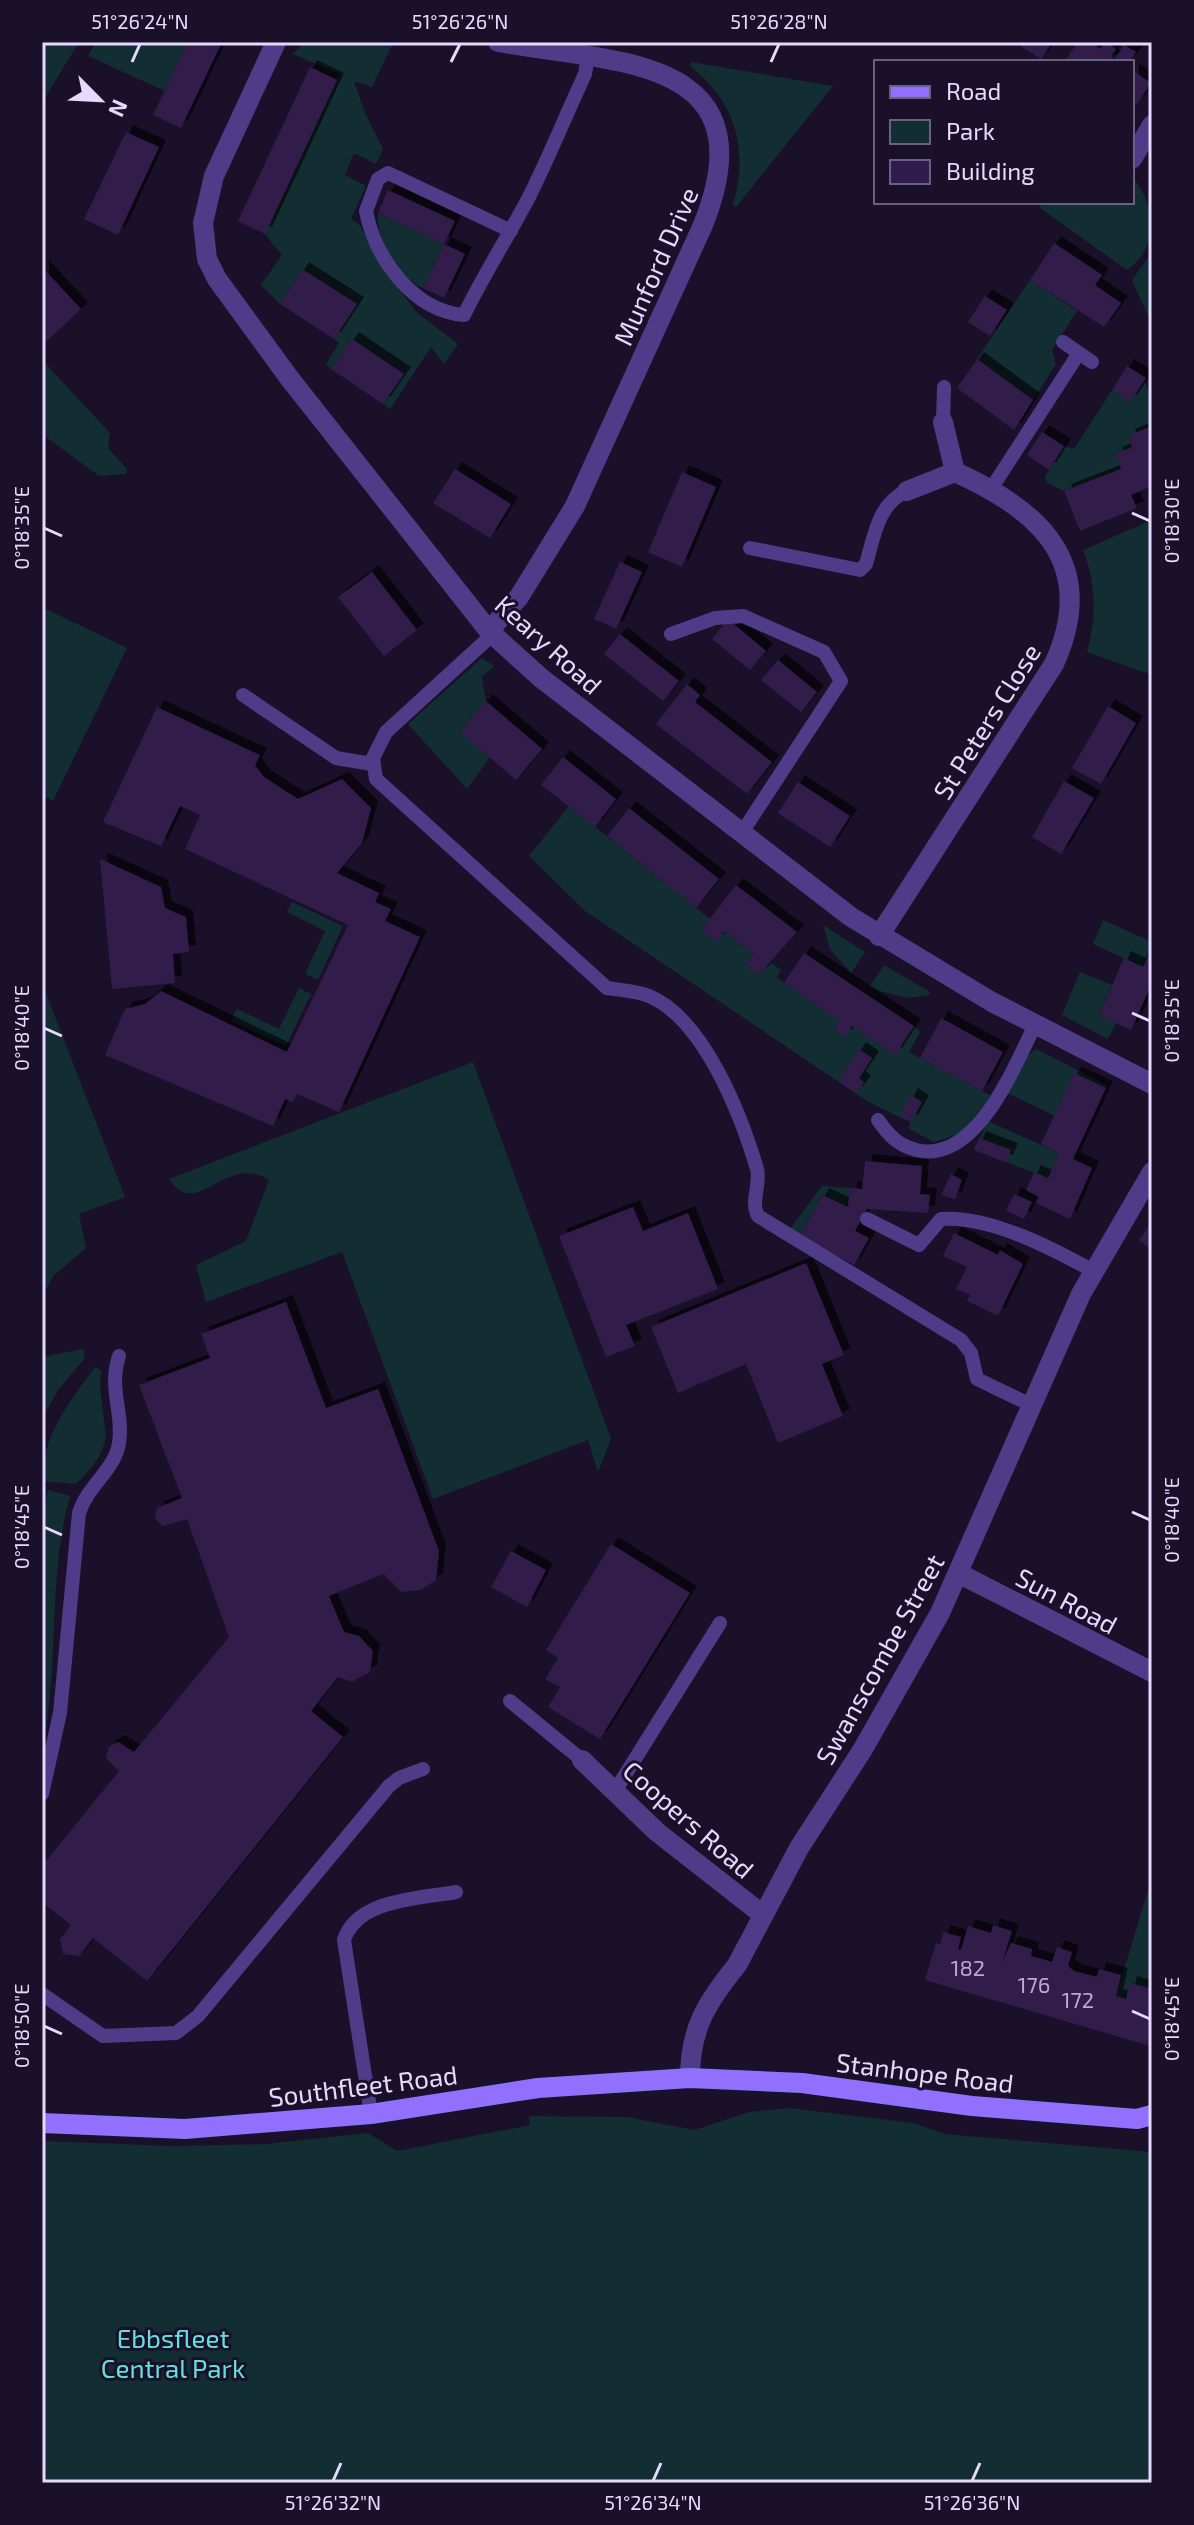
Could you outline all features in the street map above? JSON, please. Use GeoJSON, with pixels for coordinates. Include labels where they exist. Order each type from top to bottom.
{"type":"FeatureCollection","features":[{"type":"Feature","properties":{"kind":"main road","name":"Southfleet Road"},"geometry":{"type":"LineString","coordinates":[[42,2123],[185,2129],[371,2114],[538,2088],[690,2078]]}},
{"type":"Feature","properties":{"kind":"main road","name":"Stanhope Road"},"geometry":{"type":"LineString","coordinates":[[690,2078],[812,2084],[999,2109],[1137,2119],[1152,2115]]}},
{"type":"Feature","properties":{"kind":"street","name":"Keary Road"},"geometry":{"type":"LineString","coordinates":[[276,42],[210,189],[203,223],[207,259],[217,279],[290,379],[491,633],[541,678],[741,834],[879,936],[1035,1025],[1152,1084]]}},
{"type":"Feature","properties":{"kind":"street","name":"Munford Drive"},"geometry":{"type":"LineString","coordinates":[[491,633],[519,597],[575,506],[719,183],[720,149],[714,122],[693,91],[657,71],[498,42]]}},
{"type":"Feature","properties":{"kind":"street"},"geometry":{"type":"LineString","coordinates":[[1134,152],[1152,125]]}},
{"type":"Feature","properties":{"kind":"street"},"geometry":{"type":"LineString","coordinates":[[907,491],[955,472],[943,422]]}},
{"type":"Feature","properties":{"kind":"street","name":"St Peters Close"},"geometry":{"type":"LineString","coordinates":[[879,936],[1054,664],[1070,621],[1069,581],[1055,546],[1026,512],[991,489],[955,472]]}},
{"type":"Feature","properties":{"kind":"street","name":"Swanscombe Street"},"geometry":{"type":"LineString","coordinates":[[690,2078],[691,2050],[698,2025],[722,1980],[737,1965],[799,1848],[869,1739],[958,1573],[1093,1271],[1146,1193],[1152,1172]]}},
{"type":"Feature","properties":{"kind":"street","name":"Sun Road"},"geometry":{"type":"LineString","coordinates":[[958,1573],[1152,1672]]}},
{"type":"Feature","properties":{"kind":"street","name":"Coopers Road"},"geometry":{"type":"LineString","coordinates":[[582,1760],[657,1832],[763,1915]]}},
{"type":"Feature","properties":{"kind":"lane"},"geometry":{"type":"LineString","coordinates":[[511,231],[388,173],[378,179],[366,211],[380,250],[397,275],[421,299],[445,313],[464,315],[492,257],[511,231],[580,84],[588,57]]}},
{"type":"Feature","properties":{"kind":"lane"},"geometry":{"type":"LineString","coordinates":[[991,489],[1086,358],[1063,342]]}},
{"type":"Feature","properties":{"kind":"lane"},"geometry":{"type":"LineString","coordinates":[[943,422],[944,387]]}},
{"type":"Feature","properties":{"kind":"lane"},"geometry":{"type":"LineString","coordinates":[[750,548],[860,570],[865,566],[883,513],[895,498],[907,491]]}},
{"type":"Feature","properties":{"kind":"lane"},"geometry":{"type":"LineString","coordinates":[[671,634],[715,618],[743,616],[824,652],[841,681],[741,834]]}},
{"type":"Feature","properties":{"kind":"lane"},"geometry":{"type":"LineString","coordinates":[[491,633],[386,732],[372,764],[374,775],[607,988],[650,996],[703,1042],[718,1070],[757,1170],[754,1207],[758,1216],[961,1340],[971,1353],[977,1379],[1031,1405]]}},
{"type":"Feature","properties":{"kind":"lane"},"geometry":{"type":"LineString","coordinates":[[243,695],[336,758],[372,764]]}},
{"type":"Feature","properties":{"kind":"lane"},"geometry":{"type":"LineString","coordinates":[[878,1120],[892,1139],[907,1147],[934,1152],[958,1144],[996,1098],[1035,1025]]}},
{"type":"Feature","properties":{"kind":"lane"},"geometry":{"type":"LineString","coordinates":[[867,1219],[919,1245],[941,1219],[965,1217],[1043,1246],[1093,1271]]}},
{"type":"Feature","properties":{"kind":"lane"},"geometry":{"type":"LineString","coordinates":[[42,1794],[60,1713],[79,1513],[89,1489],[114,1459],[119,1442],[113,1380],[119,1356]]}},
{"type":"Feature","properties":{"kind":"lane"},"geometry":{"type":"LineString","coordinates":[[615,1791],[720,1623]]}},
{"type":"Feature","properties":{"kind":"lane"},"geometry":{"type":"LineString","coordinates":[[510,1701],[582,1760]]}},
{"type":"Feature","properties":{"kind":"lane"},"geometry":{"type":"LineString","coordinates":[[42,1994],[103,2036],[176,2033],[198,2016],[389,1786],[399,1778],[423,1769]]}},
{"type":"Feature","properties":{"kind":"lane"},"geometry":{"type":"LineString","coordinates":[[371,2114],[344,1940],[348,1926],[357,1916],[375,1909],[456,1892]]}},
{"type":"Feature","properties":{"kind":"green space"},"geometry":{"type":"Polygon","coordinates":[[[42,42],[79,42],[42,103],[42,42]]]}},
{"type":"Feature","properties":{"kind":"green space"},"geometry":{"type":"Polygon","coordinates":[[[96,42],[188,42],[165,91],[88,56],[96,42]]]}},
{"type":"Feature","properties":{"kind":"green space"},"geometry":{"type":"Polygon","coordinates":[[[304,42],[392,45],[372,87],[354,81],[365,113],[383,149],[376,164],[354,153],[345,175],[366,186],[351,219],[360,225],[376,257],[416,312],[458,344],[444,364],[431,347],[390,409],[383,404],[404,374],[352,339],[331,369],[326,364],[339,343],[334,339],[356,305],[302,269],[280,304],[261,285],[282,255],[264,233],[339,74],[293,54],[304,42]]]}},
{"type":"Feature","properties":{"kind":"green space"},"geometry":{"type":"Polygon","coordinates":[[[691,62],[833,86],[736,207],[733,205],[740,166],[735,129],[719,96],[691,67],[691,62]]]}},
{"type":"Feature","properties":{"kind":"green space"},"geometry":{"type":"Polygon","coordinates":[[[1134,180],[1150,212],[1151,225],[1145,250],[1127,270],[1040,208],[1041,204],[1134,204],[1134,180]]]}},
{"type":"Feature","properties":{"kind":"green space"},"geometry":{"type":"Polygon","coordinates":[[[378,213],[444,244],[423,288],[405,276],[390,257],[378,224],[378,213]]]}},
{"type":"Feature","properties":{"kind":"green space"},"geometry":{"type":"Polygon","coordinates":[[[1152,252],[1152,325],[1132,280],[1152,252]]]}},
{"type":"Feature","properties":{"kind":"green space"},"geometry":{"type":"Polygon","coordinates":[[[1030,280],[1077,311],[1052,350],[1056,364],[1033,400],[977,359],[1030,280]]]}},
{"type":"Feature","properties":{"kind":"green space"},"geometry":{"type":"Polygon","coordinates":[[[42,360],[110,433],[108,448],[127,469],[126,474],[99,476],[42,434],[42,360]]]}},
{"type":"Feature","properties":{"kind":"green space"},"geometry":{"type":"Polygon","coordinates":[[[1144,381],[1152,397],[1152,426],[1128,436],[1132,447],[1115,454],[1121,469],[1064,491],[1047,483],[1045,477],[1064,446],[1074,449],[1112,390],[1130,402],[1144,381]]]}},
{"type":"Feature","properties":{"kind":"green space"},"geometry":{"type":"Polygon","coordinates":[[[1152,520],[1152,675],[1087,652],[1094,601],[1083,550],[1152,520]]]}},
{"type":"Feature","properties":{"kind":"green space"},"geometry":{"type":"Polygon","coordinates":[[[42,607],[127,648],[53,801],[42,795],[42,607]]]}},
{"type":"Feature","properties":{"kind":"green space"},"geometry":{"type":"Polygon","coordinates":[[[482,658],[494,666],[482,677],[486,701],[460,732],[490,757],[467,789],[408,724],[482,658]]]}},
{"type":"Feature","properties":{"kind":"green space"},"geometry":{"type":"Polygon","coordinates":[[[569,806],[710,919],[701,930],[725,931],[754,954],[746,965],[758,975],[772,963],[781,970],[777,978],[840,1021],[835,1029],[852,1026],[895,1054],[914,1026],[920,1032],[909,1052],[990,1095],[987,1101],[961,1133],[934,1142],[909,1129],[910,1122],[870,1103],[585,911],[529,856],[569,806]]]}},
{"type":"Feature","properties":{"kind":"green space"},"geometry":{"type":"Polygon","coordinates":[[[292,902],[343,926],[318,980],[305,974],[325,931],[287,912],[292,902]]]}},
{"type":"Feature","properties":{"kind":"green space"},"geometry":{"type":"Polygon","coordinates":[[[1103,920],[1152,942],[1143,967],[1093,944],[1103,920]]]}},
{"type":"Feature","properties":{"kind":"green space"},"geometry":{"type":"Polygon","coordinates":[[[823,925],[865,952],[851,973],[830,949],[823,925]]]}},
{"type":"Feature","properties":{"kind":"green space"},"geometry":{"type":"Polygon","coordinates":[[[884,965],[930,992],[929,995],[909,998],[872,989],[870,986],[884,965]]]}},
{"type":"Feature","properties":{"kind":"green space"},"geometry":{"type":"Polygon","coordinates":[[[1080,972],[1112,985],[1099,1014],[1116,1023],[1108,1039],[1062,1015],[1080,972]]]}},
{"type":"Feature","properties":{"kind":"green space"},"geometry":{"type":"Polygon","coordinates":[[[42,983],[125,1197],[79,1214],[86,1248],[53,1276],[42,1298],[42,983]]]}},
{"type":"Feature","properties":{"kind":"green space"},"geometry":{"type":"Polygon","coordinates":[[[299,988],[311,994],[286,1046],[231,1021],[237,1009],[279,1029],[299,988]]]}},
{"type":"Feature","properties":{"kind":"green space"},"geometry":{"type":"Polygon","coordinates":[[[1036,1049],[1107,1085],[1106,1088],[1055,1116],[1007,1093],[1026,1057],[1036,1049]]]}},
{"type":"Feature","properties":{"kind":"green space"},"geometry":{"type":"Polygon","coordinates":[[[473,1062],[611,1439],[598,1472],[588,1440],[433,1499],[342,1252],[206,1302],[196,1265],[246,1241],[269,1180],[253,1174],[239,1174],[190,1193],[180,1190],[169,1179],[473,1062]]]}},
{"type":"Feature","properties":{"kind":"green space"},"geometry":{"type":"Polygon","coordinates":[[[988,1121],[1059,1153],[1048,1178],[974,1150],[988,1121]]]}},
{"type":"Feature","properties":{"kind":"green space"},"geometry":{"type":"Polygon","coordinates":[[[822,1186],[850,1188],[848,1207],[822,1195],[800,1236],[790,1229],[822,1186]]]}},
{"type":"Feature","properties":{"kind":"green space"},"geometry":{"type":"Polygon","coordinates":[[[83,1349],[85,1358],[58,1390],[42,1419],[42,1357],[83,1349]]]}},
{"type":"Feature","properties":{"kind":"green space"},"geometry":{"type":"Polygon","coordinates":[[[95,1367],[101,1370],[105,1430],[105,1442],[100,1454],[76,1484],[42,1481],[43,1464],[52,1434],[95,1367]]]}},
{"type":"Feature","properties":{"kind":"green space"},"geometry":{"type":"Polygon","coordinates":[[[48,1490],[70,1496],[58,1559],[51,1687],[42,1750],[42,1516],[48,1490]]]}},
{"type":"Feature","properties":{"kind":"green space"},"geometry":{"type":"Polygon","coordinates":[[[1152,1877],[1152,1989],[1131,1983],[1126,1999],[1116,1996],[1152,1877]]]}},
{"type":"Feature","properties":{"kind":"green space","name":"Ebbsfleet Central Park"},"geometry":{"type":"Polygon","coordinates":[[[790,2108],[913,2123],[945,2134],[1152,2152],[1152,2483],[42,2483],[42,2141],[172,2146],[265,2144],[368,2133],[397,2151],[530,2125],[529,2116],[627,2117],[694,2130],[749,2112],[790,2108]]]}},
{"type":"Feature","properties":{"kind":"building"},"geometry":{"type":"Polygon","coordinates":[[[188,42],[222,42],[181,128],[153,115],[188,42]]]}},
{"type":"Feature","properties":{"kind":"building"},"geometry":{"type":"Polygon","coordinates":[[[1014,42],[1052,42],[1041,59],[1014,42]]]}},
{"type":"Feature","properties":{"kind":"building"},"geometry":{"type":"Polygon","coordinates":[[[1078,42],[1090,42],[1100,49],[1106,42],[1116,49],[1111,56],[1115,59],[1124,45],[1136,52],[1130,60],[1065,60],[1078,42]]]}},
{"type":"Feature","properties":{"kind":"building"},"geometry":{"type":"Polygon","coordinates":[[[310,67],[337,80],[265,234],[238,221],[310,67]]]}},
{"type":"Feature","properties":{"kind":"building"},"geometry":{"type":"Polygon","coordinates":[[[1134,71],[1151,83],[1137,104],[1134,102],[1134,71]]]}},
{"type":"Feature","properties":{"kind":"building"},"geometry":{"type":"Polygon","coordinates":[[[126,132],[159,147],[118,235],[84,219],[126,132]]]}},
{"type":"Feature","properties":{"kind":"building"},"geometry":{"type":"Polygon","coordinates":[[[388,190],[455,221],[444,244],[378,213],[388,190]]]}},
{"type":"Feature","properties":{"kind":"building"},"geometry":{"type":"Polygon","coordinates":[[[1054,243],[1102,275],[1095,285],[1121,303],[1104,327],[1030,280],[1054,243]]]}},
{"type":"Feature","properties":{"kind":"building"},"geometry":{"type":"Polygon","coordinates":[[[444,244],[465,254],[444,298],[423,288],[444,244]]]}},
{"type":"Feature","properties":{"kind":"building"},"geometry":{"type":"Polygon","coordinates":[[[42,267],[81,309],[47,341],[42,335],[42,267]]]}},
{"type":"Feature","properties":{"kind":"building"},"geometry":{"type":"Polygon","coordinates":[[[302,269],[357,304],[334,339],[280,304],[302,269]]]}},
{"type":"Feature","properties":{"kind":"building"},"geometry":{"type":"Polygon","coordinates":[[[985,296],[1007,310],[990,336],[968,322],[985,296]]]}},
{"type":"Feature","properties":{"kind":"building"},"geometry":{"type":"Polygon","coordinates":[[[352,339],[404,374],[383,404],[331,369],[352,339]]]}},
{"type":"Feature","properties":{"kind":"building"},"geometry":{"type":"Polygon","coordinates":[[[977,359],[1033,400],[1014,430],[957,388],[977,359]]]}},
{"type":"Feature","properties":{"kind":"building"},"geometry":{"type":"Polygon","coordinates":[[[1127,366],[1146,378],[1130,402],[1112,390],[1127,366]]]}},
{"type":"Feature","properties":{"kind":"building"},"geometry":{"type":"Polygon","coordinates":[[[1152,426],[1152,486],[1131,495],[1137,508],[1080,531],[1064,491],[1121,469],[1115,454],[1132,447],[1128,436],[1152,426]]]}},
{"type":"Feature","properties":{"kind":"building"},"geometry":{"type":"Polygon","coordinates":[[[1042,432],[1064,446],[1049,470],[1027,455],[1042,432]]]}},
{"type":"Feature","properties":{"kind":"building"},"geometry":{"type":"Polygon","coordinates":[[[455,469],[511,504],[490,538],[433,503],[455,469]]]}},
{"type":"Feature","properties":{"kind":"building"},"geometry":{"type":"Polygon","coordinates":[[[682,472],[716,487],[682,567],[648,552],[682,472]]]}},
{"type":"Feature","properties":{"kind":"building"},"geometry":{"type":"Polygon","coordinates":[[[620,562],[642,572],[616,629],[594,619],[620,562]]]}},
{"type":"Feature","properties":{"kind":"building"},"geometry":{"type":"Polygon","coordinates":[[[372,572],[417,630],[384,656],[338,597],[372,572]]]}},
{"type":"Feature","properties":{"kind":"building"},"geometry":{"type":"Polygon","coordinates":[[[728,619],[766,651],[750,670],[712,639],[728,619]]]}},
{"type":"Feature","properties":{"kind":"building"},"geometry":{"type":"Polygon","coordinates":[[[620,634],[679,681],[663,701],[604,654],[620,634]]]}},
{"type":"Feature","properties":{"kind":"building"},"geometry":{"type":"Polygon","coordinates":[[[778,660],[817,692],[801,712],[761,680],[778,660]]]}},
{"type":"Feature","properties":{"kind":"building"},"geometry":{"type":"Polygon","coordinates":[[[687,684],[700,695],[695,702],[772,762],[747,794],[656,724],[687,684]]]}},
{"type":"Feature","properties":{"kind":"building"},"geometry":{"type":"Polygon","coordinates":[[[486,701],[542,749],[516,780],[460,732],[486,701]]]}},
{"type":"Feature","properties":{"kind":"building"},"geometry":{"type":"Polygon","coordinates":[[[1108,706],[1136,723],[1101,784],[1072,768],[1108,706]]]}},
{"type":"Feature","properties":{"kind":"building"},"geometry":{"type":"Polygon","coordinates":[[[157,707],[260,755],[255,765],[264,777],[298,799],[342,779],[371,808],[362,843],[337,873],[379,893],[375,902],[391,909],[385,921],[420,937],[339,1112],[297,1094],[293,1102],[285,1099],[273,1126],[105,1055],[125,1009],[145,1004],[161,991],[287,1052],[348,925],[185,849],[200,815],[180,806],[161,846],[103,822],[157,707]]]}},
{"type":"Feature","properties":{"kind":"building"},"geometry":{"type":"Polygon","coordinates":[[[563,757],[616,799],[595,827],[541,785],[563,757]]]}},
{"type":"Feature","properties":{"kind":"building"},"geometry":{"type":"Polygon","coordinates":[[[1064,781],[1094,798],[1061,854],[1032,837],[1064,781]]]}},
{"type":"Feature","properties":{"kind":"building"},"geometry":{"type":"Polygon","coordinates":[[[798,782],[850,816],[830,847],[778,813],[798,782]]]}},
{"type":"Feature","properties":{"kind":"building"},"geometry":{"type":"Polygon","coordinates":[[[629,808],[719,879],[696,908],[607,836],[629,808]]]}},
{"type":"Feature","properties":{"kind":"building"},"geometry":{"type":"Polygon","coordinates":[[[100,859],[161,887],[165,908],[186,917],[189,952],[173,954],[175,983],[112,989],[100,859]]]}},
{"type":"Feature","properties":{"kind":"building"},"geometry":{"type":"Polygon","coordinates":[[[736,885],[797,932],[759,975],[746,965],[754,954],[725,931],[716,942],[701,930],[736,885]]]}},
{"type":"Feature","properties":{"kind":"building"},"geometry":{"type":"Polygon","coordinates":[[[1152,948],[1152,983],[1131,1030],[1099,1015],[1124,958],[1143,967],[1152,948]]]}},
{"type":"Feature","properties":{"kind":"building"},"geometry":{"type":"Polygon","coordinates":[[[804,953],[914,1026],[895,1055],[852,1026],[845,1037],[834,1029],[840,1021],[784,983],[804,953]]]}},
{"type":"Feature","properties":{"kind":"building"},"geometry":{"type":"Polygon","coordinates":[[[941,1018],[1003,1052],[982,1091],[920,1058],[941,1018]]]}},
{"type":"Feature","properties":{"kind":"building"},"geometry":{"type":"Polygon","coordinates":[[[859,1049],[872,1058],[859,1078],[864,1082],[856,1093],[838,1081],[859,1049]]]}},
{"type":"Feature","properties":{"kind":"building"},"geometry":{"type":"Polygon","coordinates":[[[1074,1073],[1106,1088],[1073,1159],[1092,1168],[1070,1219],[1036,1203],[1039,1197],[1026,1190],[1034,1172],[1048,1178],[1059,1153],[1041,1144],[1074,1073]]]}},
{"type":"Feature","properties":{"kind":"building"},"geometry":{"type":"Polygon","coordinates":[[[911,1095],[922,1102],[911,1122],[900,1115],[911,1095]]]}},
{"type":"Feature","properties":{"kind":"building"},"geometry":{"type":"Polygon","coordinates":[[[979,1138],[1011,1150],[1006,1162],[974,1150],[979,1138]]]}},
{"type":"Feature","properties":{"kind":"building"},"geometry":{"type":"Polygon","coordinates":[[[865,1161],[922,1166],[920,1194],[930,1195],[928,1213],[867,1209],[855,1231],[869,1238],[854,1265],[800,1236],[822,1195],[848,1207],[850,1188],[862,1189],[865,1161]]]}},
{"type":"Feature","properties":{"kind":"building"},"geometry":{"type":"Polygon","coordinates":[[[951,1174],[962,1180],[955,1199],[941,1195],[951,1174]]]}},
{"type":"Feature","properties":{"kind":"building"},"geometry":{"type":"Polygon","coordinates":[[[1014,1194],[1032,1202],[1024,1219],[1006,1211],[1014,1194]]]}},
{"type":"Feature","properties":{"kind":"building"},"geometry":{"type":"Polygon","coordinates":[[[633,1207],[643,1231],[688,1213],[718,1289],[626,1325],[635,1346],[606,1357],[559,1236],[633,1207]]]}},
{"type":"Feature","properties":{"kind":"building"},"geometry":{"type":"Polygon","coordinates":[[[1152,1226],[1152,1250],[1139,1240],[1152,1226]]]}},
{"type":"Feature","properties":{"kind":"building"},"geometry":{"type":"Polygon","coordinates":[[[954,1233],[998,1255],[1000,1250],[1023,1264],[998,1316],[967,1301],[970,1295],[956,1289],[967,1267],[943,1256],[954,1233]]]}},
{"type":"Feature","properties":{"kind":"building"},"geometry":{"type":"Polygon","coordinates":[[[806,1263],[844,1355],[822,1364],[843,1416],[778,1443],[746,1364],[678,1393],[651,1327],[806,1263]]]}},
{"type":"Feature","properties":{"kind":"building"},"geometry":{"type":"Polygon","coordinates":[[[286,1302],[326,1408],[378,1389],[439,1551],[436,1580],[421,1590],[401,1592],[383,1574],[329,1596],[344,1632],[359,1636],[373,1651],[370,1672],[352,1682],[338,1677],[311,1711],[343,1737],[147,1981],[93,1938],[79,1956],[63,1954],[60,1939],[71,1925],[42,1902],[42,1866],[119,1771],[106,1758],[109,1747],[118,1742],[134,1752],[229,1637],[187,1519],[163,1526],[155,1519],[157,1508],[182,1498],[139,1385],[210,1358],[201,1334],[286,1302]]]}},
{"type":"Feature","properties":{"kind":"building"},"geometry":{"type":"Polygon","coordinates":[[[611,1544],[690,1593],[600,1739],[548,1707],[560,1687],[545,1679],[558,1658],[546,1650],[611,1544]]]}},
{"type":"Feature","properties":{"kind":"building"},"geometry":{"type":"Polygon","coordinates":[[[511,1551],[546,1570],[527,1607],[491,1587],[511,1551]]]}},
{"type":"Feature","properties":{"kind":"building"},"geometry":{"type":"Polygon","coordinates":[[[993,1925],[1012,1931],[1002,1963],[1011,1943],[1032,1949],[1031,1956],[1052,1962],[1057,1947],[1072,1952],[1068,1966],[1074,1971],[1097,1977],[1099,1969],[1121,1975],[1116,1996],[1126,1999],[1130,1983],[1152,1989],[1150,2046],[925,1980],[936,1943],[940,1944],[943,1932],[961,1937],[958,1949],[961,1950],[968,1926],[991,1933],[993,1925]]]}}]}
